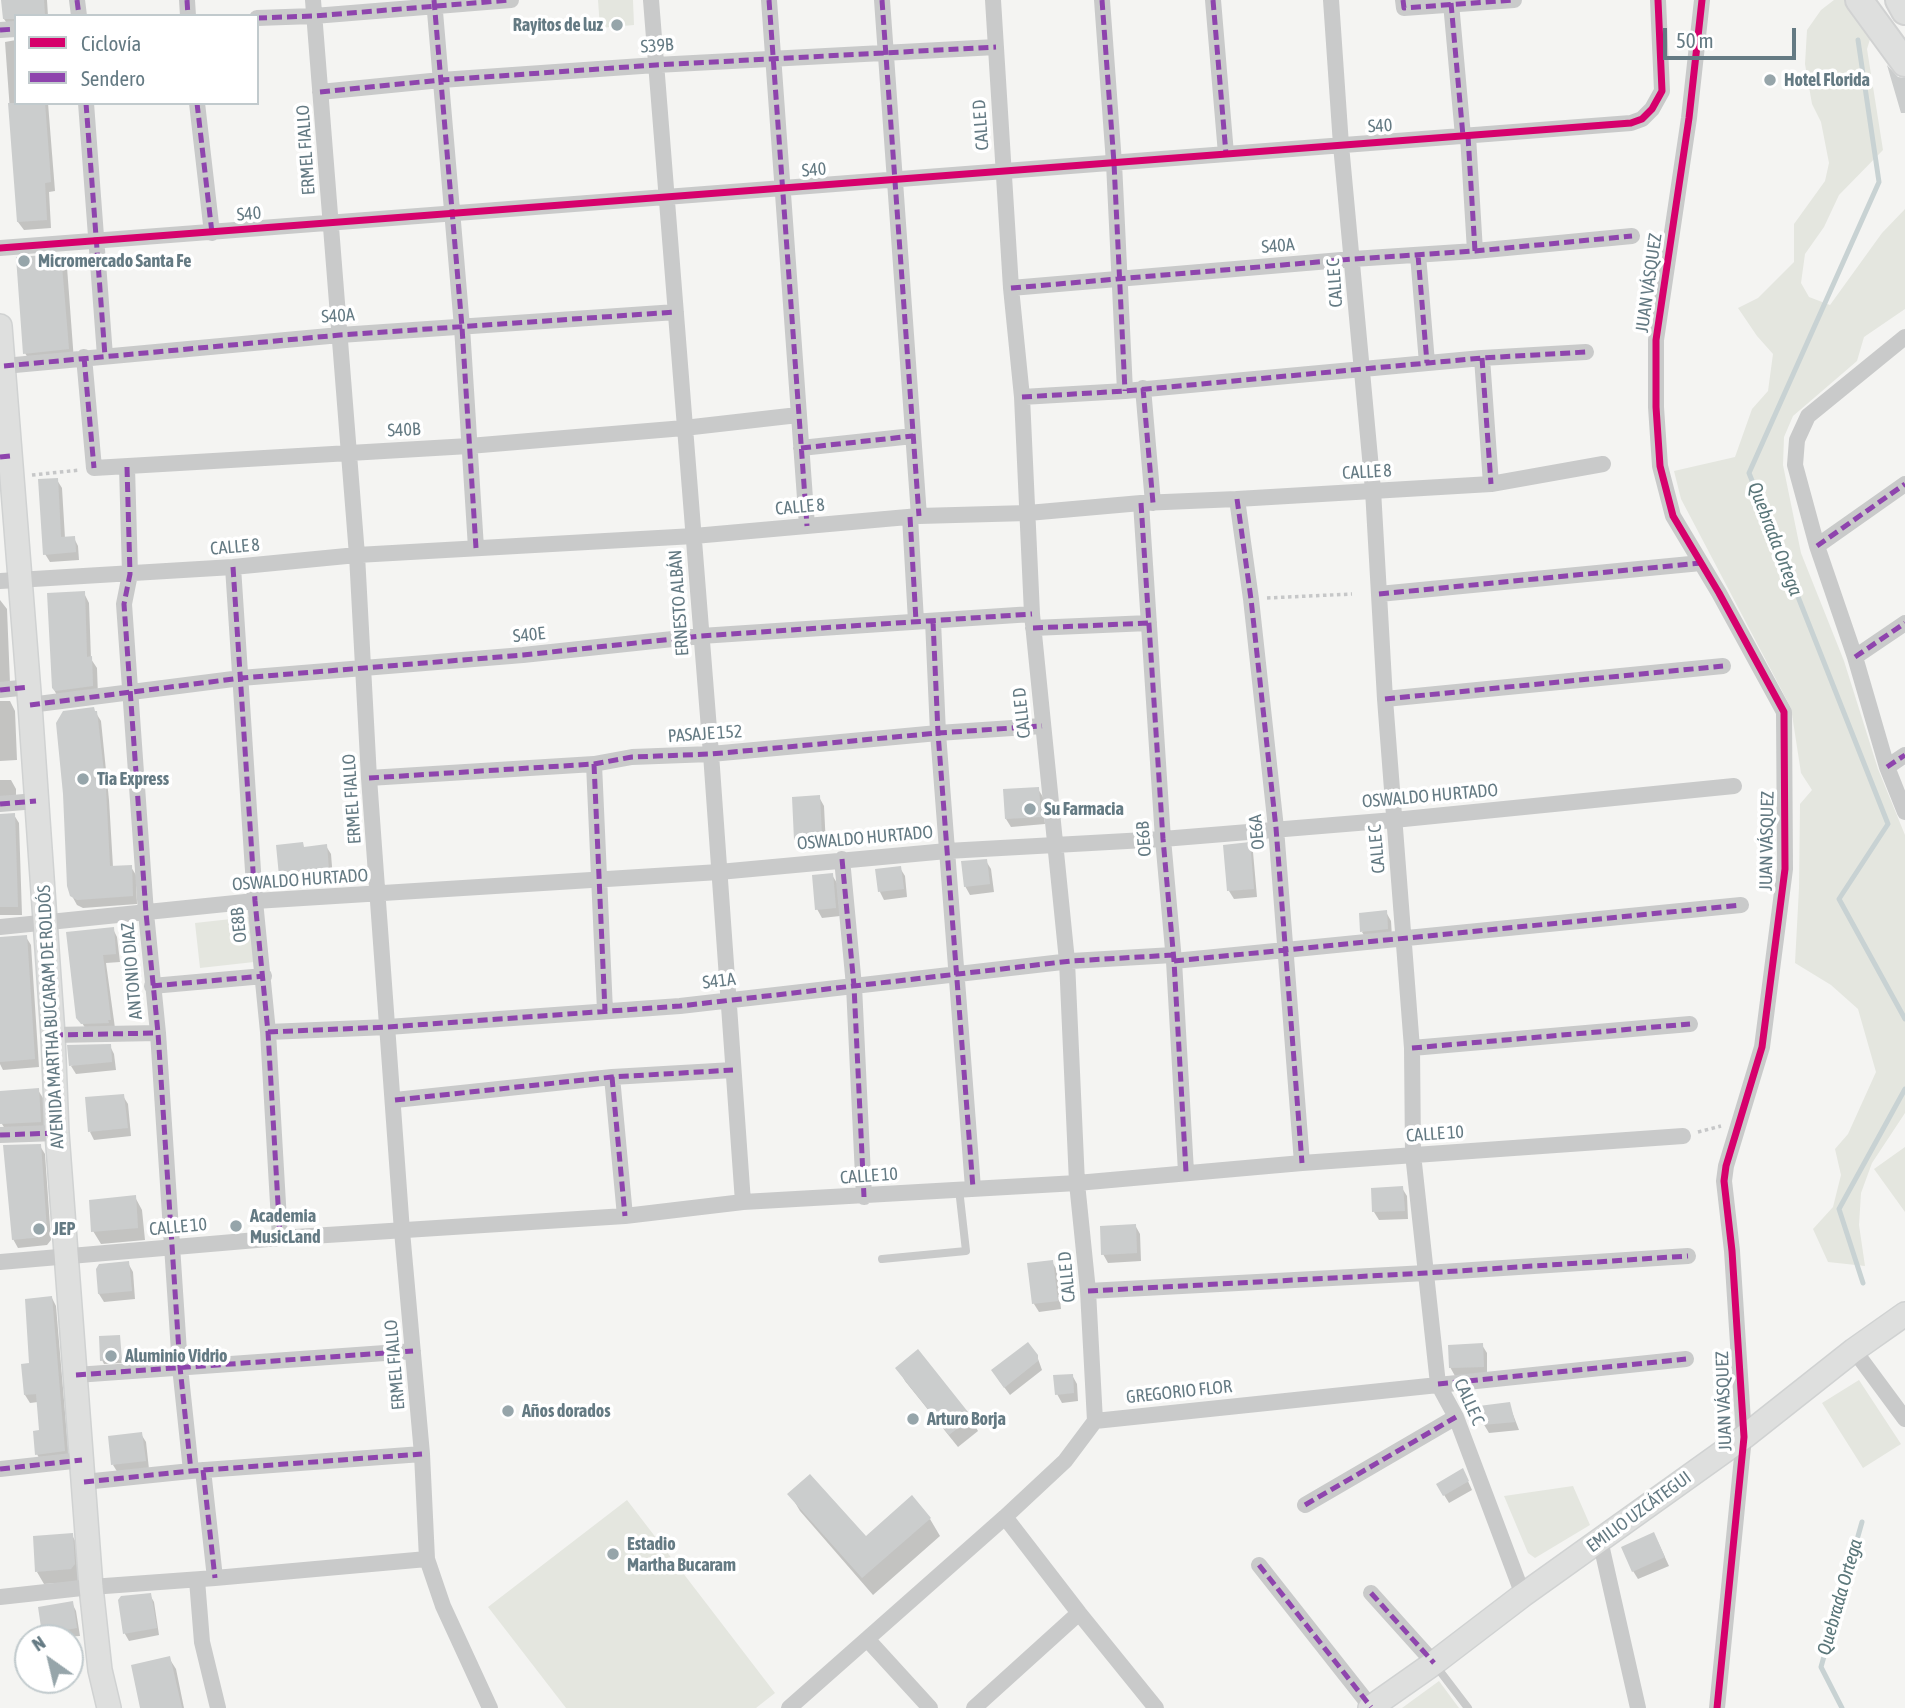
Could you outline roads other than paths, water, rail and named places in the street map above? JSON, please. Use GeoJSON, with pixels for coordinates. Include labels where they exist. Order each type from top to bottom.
{"type":"FeatureCollection","features":[{"type":"Feature","properties":{"kind":"main road"},"geometry":{"type":"LineString","coordinates":[[1859,0],[1905,62]]}},
{"type":"Feature","properties":{"kind":"main road"},"geometry":{"type":"LineString","coordinates":[[1899,0],[1905,11]]}},
{"type":"Feature","properties":{"kind":"street"},"geometry":{"type":"LineString","coordinates":[[259,18],[314,8],[511,0]]}},
{"type":"Feature","properties":{"kind":"street","name":"ERNESTO ALBÁN"},"geometry":{"type":"LineString","coordinates":[[651,0],[711,754],[743,1202]]}},
{"type":"Feature","properties":{"kind":"street"},"geometry":{"type":"LineString","coordinates":[[769,0],[807,526]]}},
{"type":"Feature","properties":{"kind":"street"},"geometry":{"type":"LineString","coordinates":[[882,0],[913,436],[914,516],[938,733],[957,973],[966,1188]]}},
{"type":"Feature","properties":{"kind":"street","name":"CALLE D"},"geometry":{"type":"LineString","coordinates":[[993,0],[1011,288],[1022,397],[1032,621],[1067,961],[1077,1183],[1088,1291],[1095,1421]]}},
{"type":"Feature","properties":{"kind":"street"},"geometry":{"type":"LineString","coordinates":[[1102,0],[1114,163],[1125,391]]}},
{"type":"Feature","properties":{"kind":"street"},"geometry":{"type":"LineString","coordinates":[[1213,0],[1226,154]]}},
{"type":"Feature","properties":{"kind":"street","name":"CALLE C"},"geometry":{"type":"LineString","coordinates":[[1331,0],[1360,369],[1373,491],[1385,699],[1412,1048],[1413,1154],[1438,1384],[1456,1417],[1523,1595]]}},
{"type":"Feature","properties":{"kind":"street"},"geometry":{"type":"LineString","coordinates":[[1404,4],[1514,0]]}},
{"type":"Feature","properties":{"kind":"street","name":"S40"},"geometry":{"type":"LineString","coordinates":[[0,248],[1631,123],[1642,119],[1653,109],[1661,91],[1658,0]]}},
{"type":"Feature","properties":{"kind":"street","name":"JUAN VÁSQUEZ"},"geometry":{"type":"LineString","coordinates":[[1702,0],[1689,118],[1656,340],[1660,466],[1673,516],[1784,712],[1785,869],[1762,1047],[1726,1166],[1724,1181],[1732,1251],[1744,1437],[1717,1708]]}},
{"type":"Feature","properties":{"kind":"street"},"geometry":{"type":"LineString","coordinates":[[434,3],[462,327],[476,548]]}},
{"type":"Feature","properties":{"kind":"street"},"geometry":{"type":"LineString","coordinates":[[1451,4],[1475,251]]}},
{"type":"Feature","properties":{"kind":"street","name":"ERMEL FIALLO"},"geometry":{"type":"LineString","coordinates":[[314,8],[357,555],[377,894],[422,1454],[427,1559],[443,1606],[490,1708]]}},
{"type":"Feature","properties":{"kind":"street","name":"S39B"},"geometry":{"type":"LineString","coordinates":[[320,92],[441,80],[656,65],[996,47]]}},
{"type":"Feature","properties":{"kind":"street"},"geometry":{"type":"LineString","coordinates":[[86,105],[105,356]]}},
{"type":"Feature","properties":{"kind":"street"},"geometry":{"type":"LineString","coordinates":[[197,105],[212,233]]}},
{"type":"Feature","properties":{"kind":"street","name":"S40A"},"geometry":{"type":"LineString","coordinates":[[1011,288],[1632,236]]}},
{"type":"Feature","properties":{"kind":"street"},"geometry":{"type":"LineString","coordinates":[[1418,255],[1427,363]]}},
{"type":"Feature","properties":{"kind":"street","name":"S40A"},"geometry":{"type":"LineString","coordinates":[[4,366],[340,335],[676,312]]}},
{"type":"Feature","properties":{"kind":"street","name":"AVENIDA MARTHA BUCARAM DE ROLDÓS"},"geometry":{"type":"LineString","coordinates":[[0,326],[8,464],[10,580],[30,696],[57,1133],[91,1587],[100,1670],[110,1708]]}},
{"type":"Feature","properties":{"kind":"street"},"geometry":{"type":"LineString","coordinates":[[1905,337],[1808,416],[1797,440],[1796,465],[1817,546],[1855,657],[1887,767],[1905,812]]}},
{"type":"Feature","properties":{"kind":"street"},"geometry":{"type":"LineString","coordinates":[[1022,397],[1125,391],[1482,358],[1586,352]]}},
{"type":"Feature","properties":{"kind":"street","name":"S40B"},"geometry":{"type":"LineString","coordinates":[[84,357],[94,468],[469,446],[684,428],[798,415]]}},
{"type":"Feature","properties":{"kind":"street"},"geometry":{"type":"LineString","coordinates":[[1482,358],[1491,484]]}},
{"type":"Feature","properties":{"kind":"street","name":"OE6B"},"geometry":{"type":"LineString","coordinates":[[1143,388],[1149,623],[1163,839],[1174,958],[1186,1172]]}},
{"type":"Feature","properties":{"kind":"street"},"geometry":{"type":"LineString","coordinates":[[801,448],[913,436]]}},
{"type":"Feature","properties":{"kind":"street","name":"CALLE 8"},"geometry":{"type":"LineString","coordinates":[[10,580],[233,567],[357,555],[694,536],[914,516],[1028,513],[1147,503],[1491,484],[1603,464]]}},
{"type":"Feature","properties":{"kind":"street","name":"ANTONIO DIAZ"},"geometry":{"type":"LineString","coordinates":[[127,467],[130,574],[124,604],[146,913],[158,1033],[180,1367],[215,1578]]}},
{"type":"Feature","properties":{"kind":"street"},"geometry":{"type":"LineString","coordinates":[[1817,546],[1905,484]]}},
{"type":"Feature","properties":{"kind":"street","name":"OE6A"},"geometry":{"type":"LineString","coordinates":[[1237,499],[1251,599],[1276,828],[1302,1163]]}},
{"type":"Feature","properties":{"kind":"street"},"geometry":{"type":"LineString","coordinates":[[1379,594],[1701,563]]}},
{"type":"Feature","properties":{"kind":"street","name":"OE8B"},"geometry":{"type":"LineString","coordinates":[[233,567],[256,901],[268,1032],[280,1238]]}},
{"type":"Feature","properties":{"kind":"street","name":"S40E"},"geometry":{"type":"LineString","coordinates":[[0,690],[30,696],[131,692],[241,678],[523,655],[701,636],[925,621],[1149,623]]}},
{"type":"Feature","properties":{"kind":"street"},"geometry":{"type":"LineString","coordinates":[[1855,657],[1905,623]]}},
{"type":"Feature","properties":{"kind":"street"},"geometry":{"type":"LineString","coordinates":[[1385,699],[1723,666]]}},
{"type":"Feature","properties":{"kind":"street","name":"PASAJE 152"},"geometry":{"type":"LineString","coordinates":[[369,778],[594,764],[632,757],[711,754],[1042,726]]}},
{"type":"Feature","properties":{"kind":"street"},"geometry":{"type":"LineString","coordinates":[[1887,767],[1905,755]]}},
{"type":"Feature","properties":{"kind":"street"},"geometry":{"type":"LineString","coordinates":[[594,764],[605,1011]]}},
{"type":"Feature","properties":{"kind":"street","name":"OSWALDO HURTADO"},"geometry":{"type":"LineString","coordinates":[[0,927],[256,901],[719,872],[947,850],[1163,839],[1394,820],[1734,786]]}},
{"type":"Feature","properties":{"kind":"street"},"geometry":{"type":"LineString","coordinates":[[0,804],[36,800]]}},
{"type":"Feature","properties":{"kind":"street"},"geometry":{"type":"LineString","coordinates":[[842,859],[854,986],[864,1196]]}},
{"type":"Feature","properties":{"kind":"street","name":"S41A"},"geometry":{"type":"LineString","coordinates":[[268,1032],[388,1027],[680,1006],[1067,961],[1174,958],[1286,950],[1741,905]]}},
{"type":"Feature","properties":{"kind":"street"},"geometry":{"type":"LineString","coordinates":[[152,986],[264,976]]}},
{"type":"Feature","properties":{"kind":"street"},"geometry":{"type":"LineString","coordinates":[[1412,1048],[1690,1024]]}},
{"type":"Feature","properties":{"kind":"street"},"geometry":{"type":"LineString","coordinates":[[53,1035],[158,1033]]}},
{"type":"Feature","properties":{"kind":"street"},"geometry":{"type":"LineString","coordinates":[[394,1100],[612,1077],[733,1070]]}},
{"type":"Feature","properties":{"kind":"street"},"geometry":{"type":"LineString","coordinates":[[612,1077],[625,1216]]}},
{"type":"Feature","properties":{"kind":"street"},"geometry":{"type":"LineString","coordinates":[[0,1135],[57,1133]]}},
{"type":"Feature","properties":{"kind":"street","name":"CALLE 10"},"geometry":{"type":"LineString","coordinates":[[0,1262],[171,1246],[625,1216],[743,1202],[1077,1183],[1413,1154],[1683,1136]]}},
{"type":"Feature","properties":{"kind":"street"},"geometry":{"type":"LineString","coordinates":[[1088,1291],[1688,1256]]}},
{"type":"Feature","properties":{"kind":"street","name":"EMILIO UZCÁTEGUI"},"geometry":{"type":"LineString","coordinates":[[1371,1708],[1744,1437],[1854,1350],[1905,1314]]}},
{"type":"Feature","properties":{"kind":"street"},"geometry":{"type":"LineString","coordinates":[[1854,1350],[1905,1419]]}},
{"type":"Feature","properties":{"kind":"street"},"geometry":{"type":"LineString","coordinates":[[76,1375],[413,1352]]}},
{"type":"Feature","properties":{"kind":"street","name":"GREGORIO FLOR"},"geometry":{"type":"LineString","coordinates":[[1095,1421],[1686,1359]]}},
{"type":"Feature","properties":{"kind":"street"},"geometry":{"type":"LineString","coordinates":[[1304,1505],[1456,1417]]}},
{"type":"Feature","properties":{"kind":"street"},"geometry":{"type":"LineString","coordinates":[[789,1708],[1065,1461],[1095,1421]]}},
{"type":"Feature","properties":{"kind":"street"},"geometry":{"type":"LineString","coordinates":[[0,1469],[197,1471],[422,1454]]}},
{"type":"Feature","properties":{"kind":"street"},"geometry":{"type":"LineString","coordinates":[[1005,1517],[1149,1705]]}},
{"type":"Feature","properties":{"kind":"street"},"geometry":{"type":"LineString","coordinates":[[1600,1540],[1638,1708]]}},
{"type":"Feature","properties":{"kind":"street"},"geometry":{"type":"LineString","coordinates":[[0,1597],[427,1559]]}},
{"type":"Feature","properties":{"kind":"street"},"geometry":{"type":"LineString","coordinates":[[1259,1565],[1371,1708]]}},
{"type":"Feature","properties":{"kind":"street"},"geometry":{"type":"LineString","coordinates":[[197,1580],[202,1642],[218,1708]]}},
{"type":"Feature","properties":{"kind":"street"},"geometry":{"type":"LineString","coordinates":[[1371,1593],[1434,1663]]}},
{"type":"Feature","properties":{"kind":"street"},"geometry":{"type":"LineString","coordinates":[[974,1708],[1079,1613]]}},
{"type":"Feature","properties":{"kind":"street"},"geometry":{"type":"LineString","coordinates":[[867,1639],[930,1708]]}},
{"type":"Feature","properties":{"kind":"lane"},"geometry":{"type":"LineString","coordinates":[[882,1259],[966,1251],[966,1188]]}},
{"type":"Feature","properties":{"kind":"lane"},"geometry":{"type":"LineString","coordinates":[[1434,1663],[1468,1708]]}},
{"type":"Feature","properties":{"kind":"waterway","name":"Quebrada Ortega"},"geometry":{"type":"LineString","coordinates":[[1858,40],[1879,182],[1749,473],[1888,824],[1839,899],[1905,1019]]}},
{"type":"Feature","properties":{"kind":"waterway","name":"Quebrada Ortega"},"geometry":{"type":"LineString","coordinates":[[1863,1283],[1839,1209],[1905,1089]]}},
{"type":"Feature","properties":{"kind":"waterway","name":"Quebrada Ortega"},"geometry":{"type":"LineString","coordinates":[[1842,1708],[1821,1667],[1862,1522]]}},
{"type":"Feature","properties":{"kind":"place","name":"Rayitos de luz"},"geometry":{"type":"Point","coordinates":[617,25]}},
{"type":"Feature","properties":{"kind":"place","name":"Hotel Florida"},"geometry":{"type":"Point","coordinates":[1770,80]}},
{"type":"Feature","properties":{"kind":"place","name":"Micromercado Santa Fe"},"geometry":{"type":"Point","coordinates":[24,261]}},
{"type":"Feature","properties":{"kind":"place","name":"Tia Express"},"geometry":{"type":"Point","coordinates":[83,779]}},
{"type":"Feature","properties":{"kind":"place","name":"Su Farmacia"},"geometry":{"type":"Point","coordinates":[1030,809]}},
{"type":"Feature","properties":{"kind":"place","name":"Academia MusicLand"},"geometry":{"type":"Point","coordinates":[236,1226]}},
{"type":"Feature","properties":{"kind":"place","name":"JEP"},"geometry":{"type":"Point","coordinates":[39,1229]}},
{"type":"Feature","properties":{"kind":"place","name":"Aluminio Vidrio"},"geometry":{"type":"Point","coordinates":[111,1356]}},
{"type":"Feature","properties":{"kind":"place","name":"Años dorados"},"geometry":{"type":"Point","coordinates":[508,1411]}},
{"type":"Feature","properties":{"kind":"place","name":"Arturo Borja"},"geometry":{"type":"Point","coordinates":[913,1419]}},
{"type":"Feature","properties":{"kind":"place","name":"Estadio Martha Bucaram"},"geometry":{"type":"Point","coordinates":[613,1554]}}]}
